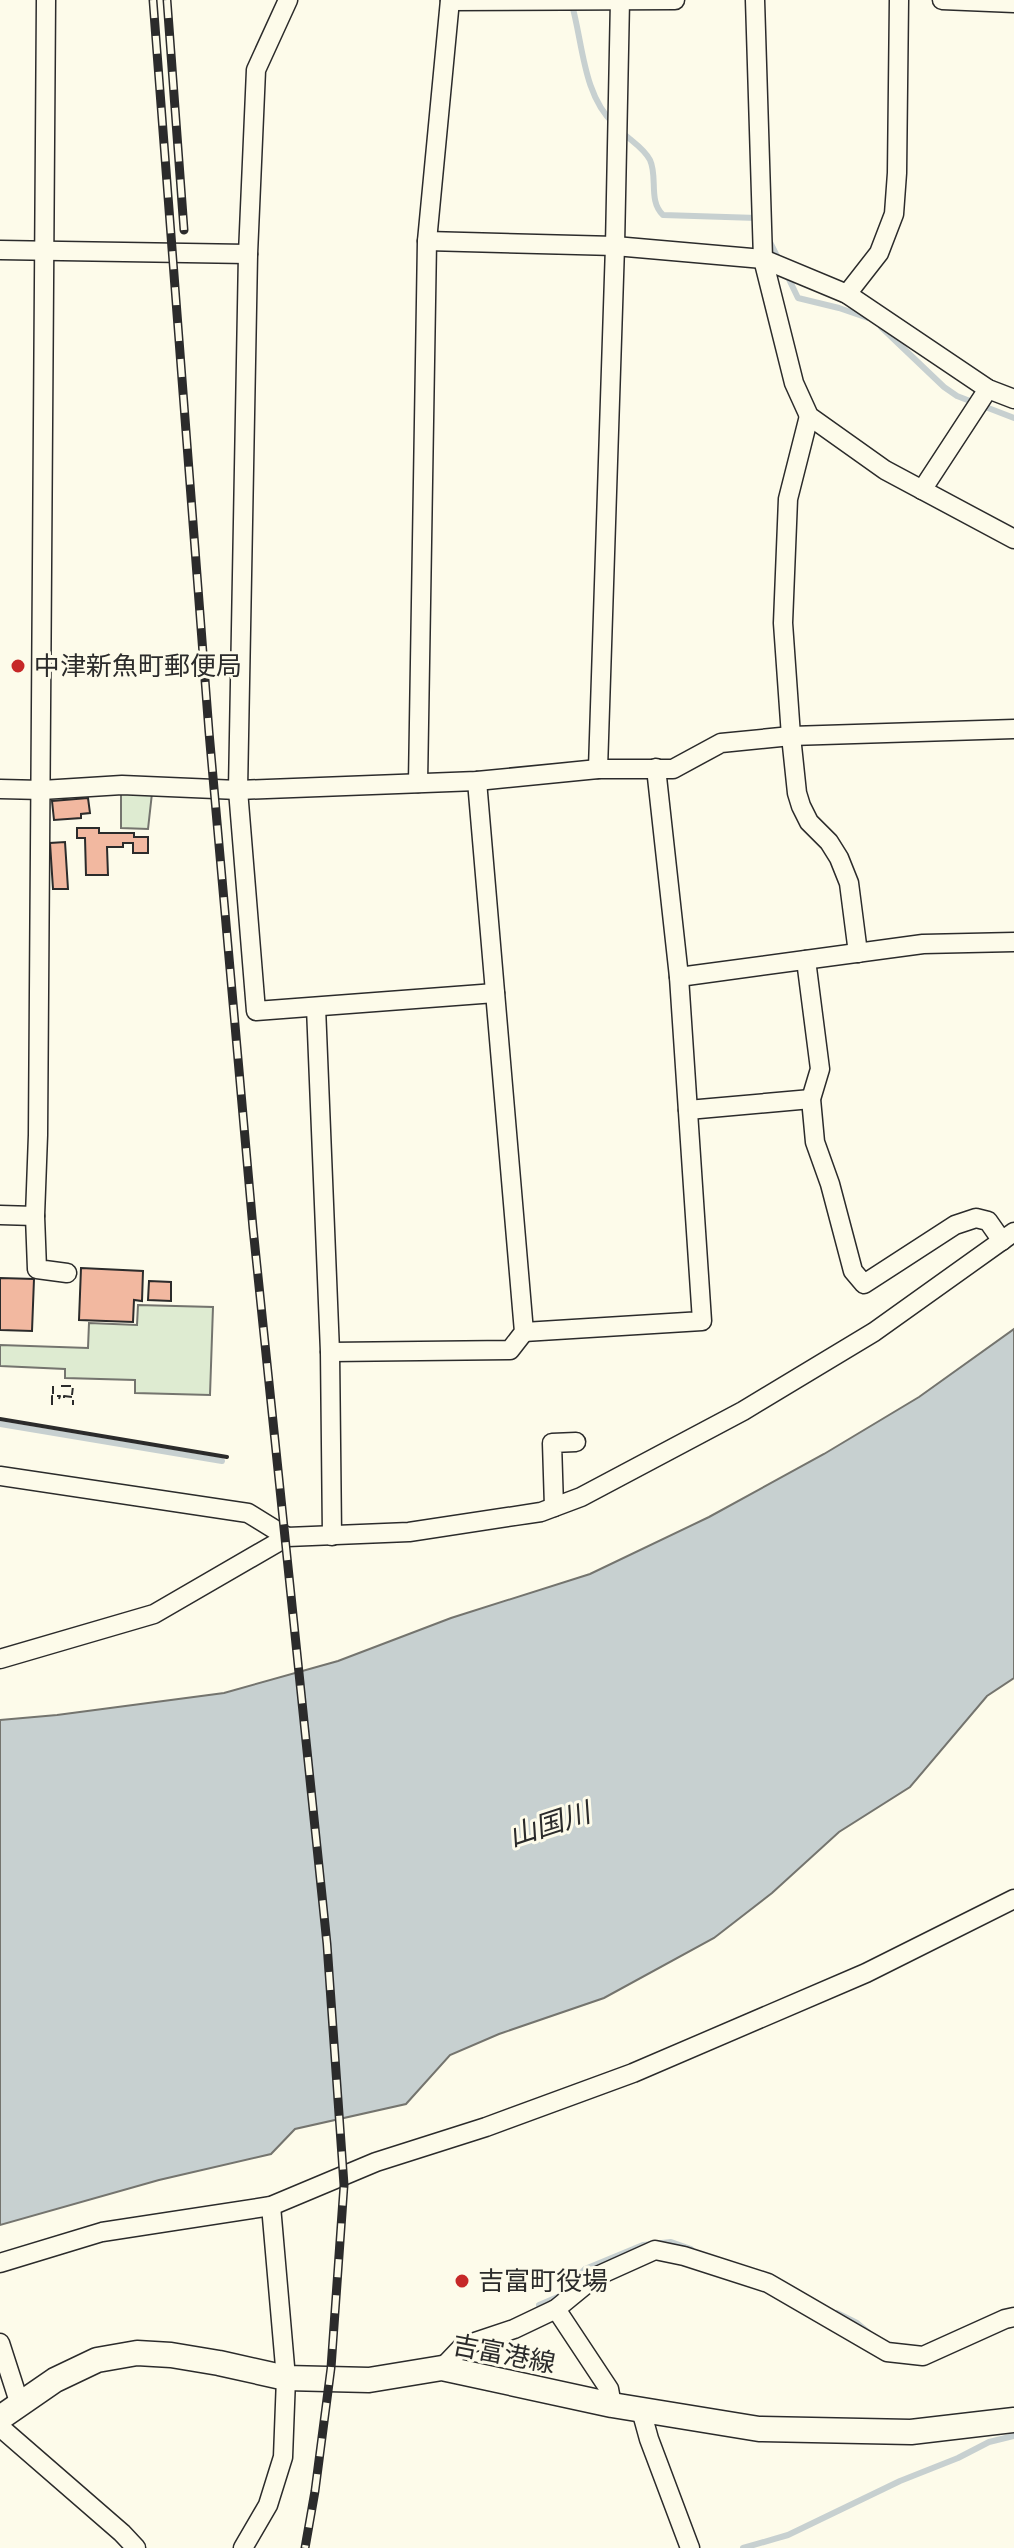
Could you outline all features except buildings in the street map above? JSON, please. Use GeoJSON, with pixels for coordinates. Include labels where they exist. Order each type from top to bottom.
{"type":"FeatureCollection","features":[{"type":"Feature","properties":{"kind":"main road","name":"吉富港線"},"geometry":{"type":"LineString","coordinates":[[10,2411],[55,2380],[97,2360],[137,2353],[219,2363],[286,2378],[369,2380],[442,2368],[612,2405],[759,2429],[911,2432],[1014,2420]]}},
{"type":"Feature","properties":{"kind":"street"},"geometry":{"type":"LineString","coordinates":[[46,0],[42,790],[35,1216],[37,1269],[67,1273]]}},
{"type":"Feature","properties":{"kind":"street"},"geometry":{"type":"LineString","coordinates":[[288,0],[256,70],[248,254],[238,790],[256,1011],[495,993]]}},
{"type":"Feature","properties":{"kind":"street"},"geometry":{"type":"LineString","coordinates":[[418,783],[427,241],[450,1],[675,0]]}},
{"type":"Feature","properties":{"kind":"street"},"geometry":{"type":"LineString","coordinates":[[755,0],[763,259],[794,383],[809,416],[885,470],[1014,539]]}},
{"type":"Feature","properties":{"kind":"street"},"geometry":{"type":"LineString","coordinates":[[847,294],[879,253],[894,214],[899,0]]}},
{"type":"Feature","properties":{"kind":"street"},"geometry":{"type":"LineString","coordinates":[[942,0],[1014,3]]}},
{"type":"Feature","properties":{"kind":"street"},"geometry":{"type":"LineString","coordinates":[[598,769],[620,1]]}},
{"type":"Feature","properties":{"kind":"street"},"geometry":{"type":"LineString","coordinates":[[427,241],[615,246],[763,259],[847,294],[988,389],[1014,399]]}},
{"type":"Feature","properties":{"kind":"street"},"geometry":{"type":"LineString","coordinates":[[0,250],[248,254]]}},
{"type":"Feature","properties":{"kind":"street"},"geometry":{"type":"LineString","coordinates":[[922,490],[988,389]]}},
{"type":"Feature","properties":{"kind":"street"},"geometry":{"type":"LineString","coordinates":[[809,416],[788,499],[783,623],[791,736],[801,806],[809,822],[829,842],[839,858],[849,883],[858,953]]}},
{"type":"Feature","properties":{"kind":"street"},"geometry":{"type":"LineString","coordinates":[[0,789],[122,785],[238,790],[477,781],[598,769],[673,769],[721,743],[791,736],[1014,729]]}},
{"type":"Feature","properties":{"kind":"street"},"geometry":{"type":"LineString","coordinates":[[524,1332],[702,1321],[679,977],[656,768]]}},
{"type":"Feature","properties":{"kind":"street"},"geometry":{"type":"LineString","coordinates":[[330,1352],[510,1350],[524,1332],[477,781]]}},
{"type":"Feature","properties":{"kind":"street"},"geometry":{"type":"LineString","coordinates":[[679,977],[923,944],[1014,942]]}},
{"type":"Feature","properties":{"kind":"street"},"geometry":{"type":"LineString","coordinates":[[0,1659],[154,1614],[287,1537],[409,1532],[541,1512],[581,1497],[743,1411],[874,1332],[1008,1237],[988,1221],[976,1218],[955,1225],[864,1284],[853,1271],[830,1184],[815,1142],[811,1099],[820,1069],[806,960]]}},
{"type":"Feature","properties":{"kind":"street"},"geometry":{"type":"LineString","coordinates":[[316,1007],[330,1352],[332,1536]]}},
{"type":"Feature","properties":{"kind":"street"},"geometry":{"type":"LineString","coordinates":[[688,1110],[811,1099]]}},
{"type":"Feature","properties":{"kind":"street"},"geometry":{"type":"LineString","coordinates":[[0,1215],[35,1216]]}},
{"type":"Feature","properties":{"kind":"street"},"geometry":{"type":"LineString","coordinates":[[554,1507],[552,1443],[576,1442]]}},
{"type":"Feature","properties":{"kind":"street"},"geometry":{"type":"LineString","coordinates":[[0,1476],[248,1513],[287,1537]]}},
{"type":"Feature","properties":{"kind":"street"},"geometry":{"type":"LineString","coordinates":[[0,2263],[102,2232],[271,2206],[376,2162],[486,2127],[633,2073],[866,1973],[1014,1899]]}},
{"type":"Feature","properties":{"kind":"street"},"geometry":{"type":"LineString","coordinates":[[243,2548],[268,2505],[283,2457],[286,2378],[271,2206]]}},
{"type":"Feature","properties":{"kind":"street"},"geometry":{"type":"LineString","coordinates":[[442,2368],[463,2346],[514,2329],[556,2309],[595,2277],[655,2250],[768,2283],[887,2352],[923,2356],[1014,2317]]}},
{"type":"Feature","properties":{"kind":"street"},"geometry":{"type":"LineString","coordinates":[[556,2309],[609,2389],[612,2405]]}},
{"type":"Feature","properties":{"kind":"street"},"geometry":{"type":"LineString","coordinates":[[0,2343],[10,2411]]}},
{"type":"Feature","properties":{"kind":"street"},"geometry":{"type":"LineString","coordinates":[[641,2410],[690,2548]]}},
{"type":"Feature","properties":{"kind":"street"},"geometry":{"type":"LineString","coordinates":[[0,2427],[136,2548]]}},
{"type":"Feature","properties":{"kind":"green space"},"geometry":{"type":"Polygon","coordinates":[[[121,793],[152,793],[148,829],[121,828],[121,793]]]}},
{"type":"Feature","properties":{"kind":"green space"},"geometry":{"type":"Polygon","coordinates":[[[138,1305],[213,1307],[210,1395],[135,1393],[135,1380],[65,1378],[65,1369],[0,1366],[0,1345],[88,1348],[89,1323],[137,1325],[138,1305]]]}},
{"type":"Feature","properties":{"kind":"water","name":"山国川"},"geometry":{"type":"Polygon","coordinates":[[[1014,1329],[1014,1678],[987,1696],[910,1787],[839,1832],[772,1893],[714,1938],[604,1998],[499,2034],[450,2055],[406,2104],[295,2129],[271,2154],[159,2180],[0,2225],[0,1720],[224,1693],[338,1661],[451,1618],[590,1574],[709,1517],[824,1454],[919,1397],[1014,1329]]]}},
{"type":"Feature","properties":{"kind":"waterway"},"geometry":{"type":"LineString","coordinates":[[572,5],[590,84],[596,99],[614,124]]}},
{"type":"Feature","properties":{"kind":"waterway"},"geometry":{"type":"LineString","coordinates":[[622,132],[650,160],[654,196],[663,215],[757,218]]}},
{"type":"Feature","properties":{"kind":"waterway"},"geometry":{"type":"LineString","coordinates":[[768,238],[779,260]]}},
{"type":"Feature","properties":{"kind":"waterway"},"geometry":{"type":"LineString","coordinates":[[786,273],[798,298],[868,318]]}},
{"type":"Feature","properties":{"kind":"waterway"},"geometry":{"type":"LineString","coordinates":[[881,327],[957,396],[1014,418]]}},
{"type":"Feature","properties":{"kind":"waterway"},"geometry":{"type":"LineString","coordinates":[[0,1424],[222,1461]]}},
{"type":"Feature","properties":{"kind":"waterway"},"geometry":{"type":"LineString","coordinates":[[539,2305],[560,2296],[585,2269],[643,2245],[671,2242],[691,2249]]}},
{"type":"Feature","properties":{"kind":"waterway"},"geometry":{"type":"LineString","coordinates":[[837,2313],[868,2332]]}},
{"type":"Feature","properties":{"kind":"waterway"},"geometry":{"type":"LineString","coordinates":[[743,2548],[788,2535],[989,2442],[1014,2436]]}},
{"type":"Feature","properties":{"kind":"railway"},"geometry":{"type":"LineString","coordinates":[[153,0],[209,732],[253,1228],[327,1944],[344,2185],[331,2368],[305,2548]]}},
{"type":"Feature","properties":{"kind":"railway"},"geometry":{"type":"LineString","coordinates":[[167,0],[184,230]]}},
{"type":"Feature","properties":{"kind":"fence"},"geometry":{"type":"LineString","coordinates":[[53,1386],[53,1394]]}},
{"type":"Feature","properties":{"kind":"fence"},"geometry":{"type":"LineString","coordinates":[[61,1386],[73,1386],[72,1395]]}},
{"type":"Feature","properties":{"kind":"fence"},"geometry":{"type":"LineString","coordinates":[[52,1405],[52,1396],[60,1396],[59,1399]]}},
{"type":"Feature","properties":{"kind":"fence"},"geometry":{"type":"LineString","coordinates":[[64,1398],[73,1397],[73,1405]]}},
{"type":"Feature","properties":{"kind":"wall"},"geometry":{"type":"LineString","coordinates":[[0,1419],[227,1457]]}},
{"type":"Feature","properties":{"kind":"place","name":"中津新魚町郵便局"},"geometry":{"type":"Point","coordinates":[18,666]}},
{"type":"Feature","properties":{"kind":"place","name":"吉富町役場"},"geometry":{"type":"Point","coordinates":[462,2281]}}]}
